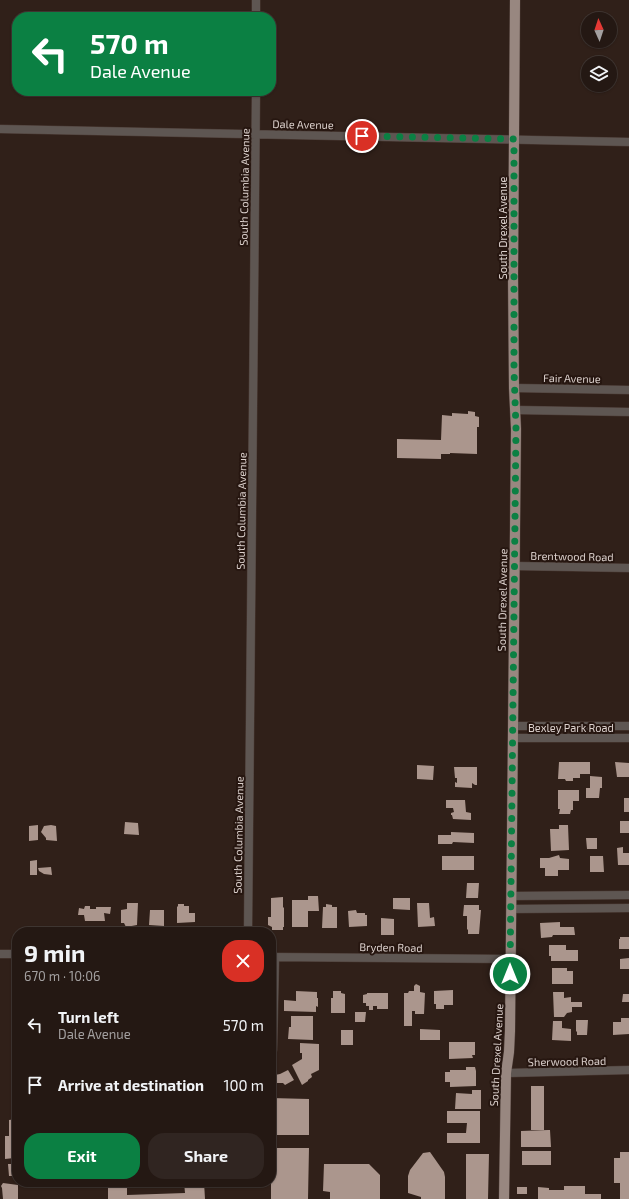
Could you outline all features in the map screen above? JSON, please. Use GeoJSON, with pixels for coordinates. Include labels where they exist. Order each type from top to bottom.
{"type":"FeatureCollection","features":[{"type":"Feature","properties":{"kind":"main road","name":"South Drexel Avenue"},"geometry":{"type":"LineString","coordinates":[[504,1199],[506,1073],[510,1031],[515,566],[515,0]]}},
{"type":"Feature","properties":{"kind":"street"},"geometry":{"type":"LineString","coordinates":[[256,0],[256,12]]}},
{"type":"Feature","properties":{"kind":"street","name":"South Columbia Avenue"},"geometry":{"type":"LineString","coordinates":[[248,927],[256,96]]}},
{"type":"Feature","properties":{"kind":"street","name":"Dale Avenue"},"geometry":{"type":"LineString","coordinates":[[0,129],[629,142]]}},
{"type":"Feature","properties":{"kind":"street","name":"Fair Avenue"},"geometry":{"type":"LineString","coordinates":[[514,388],[629,390]]}},
{"type":"Feature","properties":{"kind":"street"},"geometry":{"type":"LineString","coordinates":[[516,410],[629,412]]}},
{"type":"Feature","properties":{"kind":"street","name":"Brentwood Road"},"geometry":{"type":"LineString","coordinates":[[515,566],[629,568]]}},
{"type":"Feature","properties":{"kind":"street","name":"Bexley Park Road"},"geometry":{"type":"LineString","coordinates":[[513,726],[629,726]]}},
{"type":"Feature","properties":{"kind":"street","name":"Bexley Park Road"},"geometry":{"type":"LineString","coordinates":[[513,738],[629,738]]}},
{"type":"Feature","properties":{"kind":"street"},"geometry":{"type":"LineString","coordinates":[[511,896],[629,895]]}},
{"type":"Feature","properties":{"kind":"street"},"geometry":{"type":"LineString","coordinates":[[511,909],[629,908]]}},
{"type":"Feature","properties":{"kind":"street"},"geometry":{"type":"LineString","coordinates":[[0,954],[12,954]]}},
{"type":"Feature","properties":{"kind":"street","name":"Bryden Road"},"geometry":{"type":"LineString","coordinates":[[276,957],[510,959]]}},
{"type":"Feature","properties":{"kind":"street","name":"Sherwood Road"},"geometry":{"type":"LineString","coordinates":[[506,1073],[629,1070]]}},
{"type":"Feature","properties":{"kind":"building"},"geometry":{"type":"Polygon","coordinates":[[[468,411],[475,412],[475,416],[479,417],[479,427],[477,427],[477,454],[441,454],[441,459],[397,458],[397,439],[441,440],[442,415],[452,416],[452,413],[468,414],[468,411]]]}},
{"type":"Feature","properties":{"kind":"building"},"geometry":{"type":"Polygon","coordinates":[[[559,762],[590,762],[590,774],[580,774],[580,778],[573,778],[573,781],[558,779],[559,762]]]}},
{"type":"Feature","properties":{"kind":"building"},"geometry":{"type":"Polygon","coordinates":[[[615,762],[629,763],[629,777],[617,777],[615,762]]]}},
{"type":"Feature","properties":{"kind":"building"},"geometry":{"type":"Polygon","coordinates":[[[417,765],[434,766],[433,780],[417,779],[417,765]]]}},
{"type":"Feature","properties":{"kind":"building"},"geometry":{"type":"Polygon","coordinates":[[[454,767],[477,767],[477,785],[472,783],[472,788],[455,787],[457,778],[455,778],[454,767]]]}},
{"type":"Feature","properties":{"kind":"building"},"geometry":{"type":"Polygon","coordinates":[[[590,776],[602,777],[602,788],[600,788],[599,798],[586,798],[586,788],[590,788],[590,776]]]}},
{"type":"Feature","properties":{"kind":"building"},"geometry":{"type":"Polygon","coordinates":[[[558,790],[579,790],[579,801],[573,801],[573,810],[571,810],[570,814],[559,814],[560,809],[558,809],[558,790]]]}},
{"type":"Feature","properties":{"kind":"building"},"geometry":{"type":"Polygon","coordinates":[[[624,798],[629,798],[629,812],[624,812],[624,798]]]}},
{"type":"Feature","properties":{"kind":"building"},"geometry":{"type":"Polygon","coordinates":[[[446,800],[465,800],[466,812],[471,813],[471,820],[453,819],[451,813],[454,812],[453,808],[446,808],[446,800]]]}},
{"type":"Feature","properties":{"kind":"building"},"geometry":{"type":"Polygon","coordinates":[[[620,821],[629,821],[629,833],[620,833],[620,821]]]}},
{"type":"Feature","properties":{"kind":"building"},"geometry":{"type":"Polygon","coordinates":[[[125,822],[138,823],[139,835],[124,834],[125,822]]]}},
{"type":"Feature","properties":{"kind":"building"},"geometry":{"type":"Polygon","coordinates":[[[38,825],[38,840],[29,841],[29,826],[38,825]]]}},
{"type":"Feature","properties":{"kind":"building"},"geometry":{"type":"Polygon","coordinates":[[[559,825],[568,825],[569,850],[551,851],[550,829],[559,829],[559,825]]]}},
{"type":"Feature","properties":{"kind":"building"},"geometry":{"type":"Polygon","coordinates":[[[44,826],[56,826],[57,841],[46,840],[41,832],[44,826]]]}},
{"type":"Feature","properties":{"kind":"building"},"geometry":{"type":"Polygon","coordinates":[[[451,832],[474,833],[474,843],[453,842],[452,844],[438,844],[438,835],[451,835],[451,832]]]}},
{"type":"Feature","properties":{"kind":"building"},"geometry":{"type":"Polygon","coordinates":[[[586,838],[597,838],[597,849],[587,849],[586,838]]]}},
{"type":"Feature","properties":{"kind":"building"},"geometry":{"type":"Polygon","coordinates":[[[623,847],[623,853],[629,853],[629,865],[618,865],[617,848],[623,847]]]}},
{"type":"Feature","properties":{"kind":"building"},"geometry":{"type":"Polygon","coordinates":[[[559,855],[560,858],[569,859],[569,870],[558,870],[558,876],[545,876],[545,868],[540,868],[540,858],[549,858],[559,855]]]}},
{"type":"Feature","properties":{"kind":"building"},"geometry":{"type":"Polygon","coordinates":[[[442,856],[474,856],[474,870],[442,870],[442,856]]]}},
{"type":"Feature","properties":{"kind":"building"},"geometry":{"type":"Polygon","coordinates":[[[590,856],[603,856],[604,872],[590,872],[590,856]]]}},
{"type":"Feature","properties":{"kind":"building"},"geometry":{"type":"Polygon","coordinates":[[[37,860],[37,875],[30,875],[30,861],[37,860]]]}},
{"type":"Feature","properties":{"kind":"building"},"geometry":{"type":"Polygon","coordinates":[[[51,867],[52,875],[44,874],[39,871],[38,868],[51,867]]]}},
{"type":"Feature","properties":{"kind":"building"},"geometry":{"type":"Polygon","coordinates":[[[467,883],[479,883],[478,898],[466,898],[467,883]]]}},
{"type":"Feature","properties":{"kind":"building"},"geometry":{"type":"Polygon","coordinates":[[[308,896],[318,896],[319,911],[308,911],[308,927],[292,927],[292,900],[308,900],[308,896]]]}},
{"type":"Feature","properties":{"kind":"building"},"geometry":{"type":"Polygon","coordinates":[[[283,897],[283,930],[276,930],[276,927],[268,925],[268,917],[271,917],[271,898],[283,897]]]}},
{"type":"Feature","properties":{"kind":"building"},"geometry":{"type":"Polygon","coordinates":[[[393,898],[410,898],[410,910],[393,909],[393,898]]]}},
{"type":"Feature","properties":{"kind":"building"},"geometry":{"type":"Polygon","coordinates":[[[127,903],[138,903],[137,925],[126,927],[124,923],[121,923],[121,910],[127,909],[127,903]]]}},
{"type":"Feature","properties":{"kind":"building"},"geometry":{"type":"Polygon","coordinates":[[[417,903],[429,903],[430,918],[434,917],[435,926],[418,927],[417,903]]]}},
{"type":"Feature","properties":{"kind":"building"},"geometry":{"type":"Polygon","coordinates":[[[178,904],[189,906],[189,913],[195,913],[195,922],[177,923],[178,904]]]}},
{"type":"Feature","properties":{"kind":"building"},"geometry":{"type":"Polygon","coordinates":[[[326,904],[332,905],[332,907],[337,907],[337,928],[322,928],[323,907],[326,907],[326,904]]]}},
{"type":"Feature","properties":{"kind":"building"},"geometry":{"type":"Polygon","coordinates":[[[464,905],[479,905],[479,910],[481,910],[479,934],[468,934],[467,916],[463,916],[464,905]]]}},
{"type":"Feature","properties":{"kind":"building"},"geometry":{"type":"Polygon","coordinates":[[[85,906],[90,906],[90,909],[96,909],[96,907],[111,907],[110,914],[104,913],[105,921],[85,921],[84,915],[78,915],[79,908],[84,909],[85,906]]]}},
{"type":"Feature","properties":{"kind":"building"},"geometry":{"type":"Polygon","coordinates":[[[150,910],[164,910],[164,926],[149,925],[150,910]]]}},
{"type":"Feature","properties":{"kind":"building"},"geometry":{"type":"Polygon","coordinates":[[[356,910],[357,913],[365,913],[365,915],[367,915],[367,926],[349,927],[348,911],[356,910]]]}},
{"type":"Feature","properties":{"kind":"building"},"geometry":{"type":"Polygon","coordinates":[[[381,918],[394,919],[394,935],[381,935],[381,918]]]}},
{"type":"Feature","properties":{"kind":"building"},"geometry":{"type":"Polygon","coordinates":[[[560,922],[560,927],[574,927],[575,935],[553,935],[552,937],[541,938],[540,923],[560,922]]]}},
{"type":"Feature","properties":{"kind":"building"},"geometry":{"type":"Polygon","coordinates":[[[620,937],[629,937],[629,949],[619,949],[620,937]]]}},
{"type":"Feature","properties":{"kind":"building"},"geometry":{"type":"Polygon","coordinates":[[[549,945],[566,945],[566,950],[578,950],[578,961],[551,961],[551,956],[549,956],[549,945]]]}},
{"type":"Feature","properties":{"kind":"building"},"geometry":{"type":"Polygon","coordinates":[[[629,958],[629,969],[620,969],[620,959],[629,958]]]}},
{"type":"Feature","properties":{"kind":"building"},"geometry":{"type":"Polygon","coordinates":[[[552,968],[567,968],[567,971],[573,971],[573,984],[552,984],[552,968]]]}},
{"type":"Feature","properties":{"kind":"building"},"geometry":{"type":"Polygon","coordinates":[[[416,984],[420,986],[420,992],[425,993],[424,1014],[415,1014],[415,1011],[412,1011],[412,1026],[404,1026],[404,993],[414,991],[414,986],[416,984]]]}},
{"type":"Feature","properties":{"kind":"building"},"geometry":{"type":"Polygon","coordinates":[[[453,990],[453,1005],[444,1005],[444,1009],[436,1009],[436,1004],[434,1004],[434,991],[453,990]]]}},
{"type":"Feature","properties":{"kind":"building"},"geometry":{"type":"Polygon","coordinates":[[[296,991],[317,992],[318,1007],[316,1006],[316,1012],[284,1011],[284,1000],[296,1001],[296,991]]]}},
{"type":"Feature","properties":{"kind":"building"},"geometry":{"type":"Polygon","coordinates":[[[333,991],[341,991],[341,993],[345,994],[345,1013],[331,1013],[331,998],[333,998],[333,991]]]}},
{"type":"Feature","properties":{"kind":"building"},"geometry":{"type":"Polygon","coordinates":[[[553,992],[564,992],[564,998],[571,997],[571,1002],[582,1002],[582,1007],[572,1007],[572,1012],[567,1013],[564,1017],[554,1017],[553,992]]]}},
{"type":"Feature","properties":{"kind":"building"},"geometry":{"type":"Polygon","coordinates":[[[367,993],[388,993],[388,1009],[377,1009],[377,1006],[373,1006],[373,1010],[369,1010],[369,1006],[366,1006],[366,1003],[363,1003],[363,995],[367,993]]]}},
{"type":"Feature","properties":{"kind":"building"},"geometry":{"type":"Polygon","coordinates":[[[623,994],[629,994],[629,1002],[622,1002],[623,994]]]}},
{"type":"Feature","properties":{"kind":"building"},"geometry":{"type":"Polygon","coordinates":[[[355,1012],[366,1012],[365,1022],[355,1022],[355,1012]]]}},
{"type":"Feature","properties":{"kind":"building"},"geometry":{"type":"Polygon","coordinates":[[[291,1016],[313,1016],[313,1040],[288,1039],[289,1027],[291,1027],[291,1016]]]}},
{"type":"Feature","properties":{"kind":"building"},"geometry":{"type":"Polygon","coordinates":[[[621,1018],[629,1018],[629,1034],[613,1035],[613,1022],[621,1022],[621,1018]]]}},
{"type":"Feature","properties":{"kind":"building"},"geometry":{"type":"Polygon","coordinates":[[[576,1020],[588,1020],[587,1035],[577,1035],[576,1020]]]}},
{"type":"Feature","properties":{"kind":"building"},"geometry":{"type":"Polygon","coordinates":[[[553,1021],[562,1021],[562,1028],[571,1029],[571,1041],[552,1040],[553,1021]]]}},
{"type":"Feature","properties":{"kind":"building"},"geometry":{"type":"Polygon","coordinates":[[[420,1029],[440,1030],[440,1040],[420,1040],[420,1029]]]}},
{"type":"Feature","properties":{"kind":"building"},"geometry":{"type":"Polygon","coordinates":[[[341,1030],[353,1030],[353,1045],[341,1045],[341,1030]]]}},
{"type":"Feature","properties":{"kind":"building"},"geometry":{"type":"Polygon","coordinates":[[[449,1042],[475,1042],[475,1055],[472,1055],[473,1058],[449,1059],[449,1042]]]}},
{"type":"Feature","properties":{"kind":"building"},"geometry":{"type":"Polygon","coordinates":[[[300,1043],[319,1044],[319,1070],[311,1074],[312,1077],[302,1085],[292,1065],[302,1059],[302,1053],[300,1053],[300,1043]]]}},
{"type":"Feature","properties":{"kind":"building"},"geometry":{"type":"Polygon","coordinates":[[[466,1067],[475,1067],[476,1086],[450,1087],[450,1082],[445,1082],[445,1072],[450,1072],[450,1070],[466,1070],[466,1067]]]}},
{"type":"Feature","properties":{"kind":"building"},"geometry":{"type":"Polygon","coordinates":[[[288,1070],[294,1080],[285,1085],[283,1083],[276,1083],[276,1075],[288,1070]]]}},
{"type":"Feature","properties":{"kind":"building"},"geometry":{"type":"Polygon","coordinates":[[[531,1086],[544,1086],[544,1130],[531,1130],[531,1086]]]}},
{"type":"Feature","properties":{"kind":"building"},"geometry":{"type":"Polygon","coordinates":[[[472,1090],[481,1090],[481,1109],[455,1109],[456,1093],[472,1094],[472,1090]]]}},
{"type":"Feature","properties":{"kind":"building"},"geometry":{"type":"Polygon","coordinates":[[[276,1098],[309,1099],[309,1135],[277,1135],[276,1098]]]}},
{"type":"Feature","properties":{"kind":"building"},"geometry":{"type":"Polygon","coordinates":[[[447,1111],[480,1111],[480,1143],[447,1143],[447,1133],[466,1133],[467,1123],[447,1123],[447,1111]]]}},
{"type":"Feature","properties":{"kind":"building"},"geometry":{"type":"Polygon","coordinates":[[[9,1120],[12,1120],[12,1158],[5,1159],[5,1136],[9,1136],[9,1120]]]}},
{"type":"Feature","properties":{"kind":"building"},"geometry":{"type":"Polygon","coordinates":[[[550,1130],[551,1147],[521,1147],[521,1131],[550,1130]]]}},
{"type":"Feature","properties":{"kind":"building"},"geometry":{"type":"Polygon","coordinates":[[[276,1148],[309,1148],[308,1199],[271,1199],[271,1187],[276,1187],[276,1148]]]}},
{"type":"Feature","properties":{"kind":"building"},"geometry":{"type":"Polygon","coordinates":[[[522,1151],[551,1151],[551,1165],[522,1165],[522,1151]]]}},
{"type":"Feature","properties":{"kind":"building"},"geometry":{"type":"Polygon","coordinates":[[[430,1152],[444,1172],[445,1199],[421,1199],[421,1197],[408,1193],[408,1176],[410,1170],[423,1153],[430,1152]]]}},
{"type":"Feature","properties":{"kind":"building"},"geometry":{"type":"Polygon","coordinates":[[[620,1152],[629,1152],[629,1199],[620,1199],[620,1183],[614,1183],[614,1158],[620,1158],[620,1152]]]}},
{"type":"Feature","properties":{"kind":"building"},"geometry":{"type":"Polygon","coordinates":[[[466,1154],[489,1154],[488,1199],[466,1199],[466,1154]]]}},
{"type":"Feature","properties":{"kind":"building"},"geometry":{"type":"Polygon","coordinates":[[[8,1164],[12,1164],[12,1176],[9,1176],[8,1164]]]}},
{"type":"Feature","properties":{"kind":"building"},"geometry":{"type":"Polygon","coordinates":[[[324,1164],[369,1164],[380,1175],[380,1199],[330,1199],[330,1192],[323,1191],[324,1164]]]}},
{"type":"Feature","properties":{"kind":"building"},"geometry":{"type":"Polygon","coordinates":[[[3,1183],[12,1184],[12,1187],[18,1187],[18,1199],[3,1199],[1,1186],[3,1183]]]}},
{"type":"Feature","properties":{"kind":"building"},"geometry":{"type":"Polygon","coordinates":[[[564,1186],[585,1186],[585,1194],[601,1194],[601,1199],[538,1199],[538,1187],[549,1188],[549,1190],[564,1190],[564,1186]]]}},
{"type":"Feature","properties":{"kind":"building"},"geometry":{"type":"Polygon","coordinates":[[[108,1187],[127,1187],[127,1195],[185,1193],[184,1187],[204,1187],[205,1199],[108,1199],[108,1187]]]}},
{"type":"Feature","properties":{"kind":"building"},"geometry":{"type":"Polygon","coordinates":[[[517,1187],[527,1187],[527,1194],[517,1194],[517,1187]]]}},
{"type":"Feature","properties":{"kind":"route"},"geometry":{"type":"LineString","coordinates":[[362,136],[514,139],[513,275],[514,388],[516,429],[510,974]]}}]}
